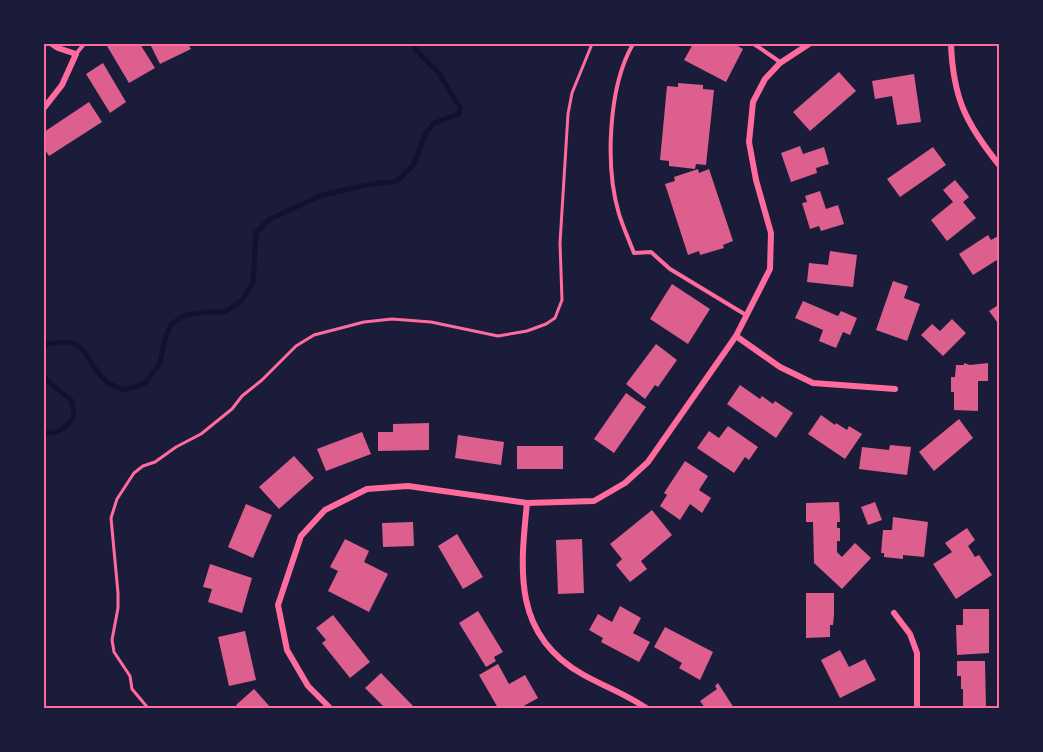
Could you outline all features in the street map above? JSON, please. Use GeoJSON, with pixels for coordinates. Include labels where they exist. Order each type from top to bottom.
{"type":"FeatureCollection","features":[{"type":"Feature","properties":{"kind":"street"},"geometry":{"type":"LineString","coordinates":[[44,108],[62,85],[76,54],[52,44]]}},
{"type":"Feature","properties":{"kind":"street"},"geometry":{"type":"LineString","coordinates":[[330,708],[308,686],[287,650],[278,605],[302,536],[325,510],[367,489],[408,486],[527,503],[594,501],[626,483],[648,462],[736,336],[770,269],[771,233],[748,142],[753,102],[765,79],[780,63],[809,44]]}},
{"type":"Feature","properties":{"kind":"street"},"geometry":{"type":"LineString","coordinates":[[951,44],[952,72],[958,97],[968,122],[999,166]]}},
{"type":"Feature","properties":{"kind":"street"},"geometry":{"type":"LineString","coordinates":[[736,336],[780,367],[813,383],[895,389]]}},
{"type":"Feature","properties":{"kind":"street"},"geometry":{"type":"LineString","coordinates":[[527,503],[522,574],[525,603],[533,624],[560,658],[580,673],[635,700],[646,708]]}},
{"type":"Feature","properties":{"kind":"street"},"geometry":{"type":"LineString","coordinates":[[894,613],[910,634],[917,653],[917,708]]}},
{"type":"Feature","properties":{"kind":"lane"},"geometry":{"type":"LineString","coordinates":[[76,54],[84,44]]}},
{"type":"Feature","properties":{"kind":"lane"},"geometry":{"type":"LineString","coordinates":[[633,44],[615,96],[610,158],[619,212],[634,253],[651,252],[670,269],[746,315]]}},
{"type":"Feature","properties":{"kind":"lane"},"geometry":{"type":"LineString","coordinates":[[754,44],[780,63]]}},
{"type":"Feature","properties":{"kind":"path"},"geometry":{"type":"LineString","coordinates":[[148,708],[132,689],[130,676],[114,652],[112,640],[118,608],[118,593],[111,518],[117,499],[134,473],[201,434],[232,409],[242,396],[297,346],[314,334],[392,318],[431,322],[498,336],[527,331],[555,318],[562,300],[560,243],[568,114],[572,93],[592,44]]}},
{"type":"Feature","properties":{"kind":"building"},"geometry":{"type":"Polygon","coordinates":[[[110,44],[140,44],[155,68],[129,83],[107,46],[110,44]]]}},
{"type":"Feature","properties":{"kind":"building"},"geometry":{"type":"Polygon","coordinates":[[[150,44],[188,44],[191,49],[160,64],[150,44]]]}},
{"type":"Feature","properties":{"kind":"building"},"geometry":{"type":"Polygon","coordinates":[[[693,44],[737,44],[743,49],[726,82],[684,60],[693,44]]]}},
{"type":"Feature","properties":{"kind":"building"},"geometry":{"type":"Polygon","coordinates":[[[103,63],[126,102],[110,113],[86,74],[103,63]]]}},
{"type":"Feature","properties":{"kind":"building"},"geometry":{"type":"Polygon","coordinates":[[[839,72],[856,91],[810,131],[793,112],[839,72]]]}},
{"type":"Feature","properties":{"kind":"building"},"geometry":{"type":"Polygon","coordinates":[[[914,74],[921,122],[897,125],[892,96],[875,99],[872,81],[914,74]]]}},
{"type":"Feature","properties":{"kind":"building"},"geometry":{"type":"Polygon","coordinates":[[[678,83],[703,85],[703,89],[714,90],[706,165],[696,164],[695,169],[669,166],[669,161],[660,160],[667,86],[678,87],[678,83]]]}},
{"type":"Feature","properties":{"kind":"building"},"geometry":{"type":"Polygon","coordinates":[[[89,102],[102,122],[49,156],[44,148],[44,132],[89,102]]]}},
{"type":"Feature","properties":{"kind":"building"},"geometry":{"type":"Polygon","coordinates":[[[800,146],[803,154],[824,147],[829,164],[816,168],[817,173],[791,182],[781,153],[800,146]]]}},
{"type":"Feature","properties":{"kind":"building"},"geometry":{"type":"Polygon","coordinates":[[[933,147],[946,165],[900,197],[887,179],[933,147]]]}},
{"type":"Feature","properties":{"kind":"building"},"geometry":{"type":"Polygon","coordinates":[[[698,169],[699,173],[709,169],[733,241],[723,245],[724,248],[700,255],[699,251],[688,255],[665,184],[675,181],[674,177],[698,169]]]}},
{"type":"Feature","properties":{"kind":"building"},"geometry":{"type":"Polygon","coordinates":[[[955,180],[969,197],[963,202],[976,218],[947,241],[931,220],[953,202],[943,190],[955,180]]]}},
{"type":"Feature","properties":{"kind":"building"},"geometry":{"type":"Polygon","coordinates":[[[820,191],[826,209],[838,205],[844,224],[821,231],[819,226],[810,229],[802,203],[807,202],[805,196],[820,191]]]}},
{"type":"Feature","properties":{"kind":"building"},"geometry":{"type":"Polygon","coordinates":[[[988,235],[991,240],[1000,235],[1000,258],[973,275],[959,254],[988,235]]]}},
{"type":"Feature","properties":{"kind":"building"},"geometry":{"type":"Polygon","coordinates":[[[830,251],[857,255],[853,287],[807,282],[809,263],[828,265],[830,251]]]}},
{"type":"Feature","properties":{"kind":"building"},"geometry":{"type":"Polygon","coordinates":[[[893,281],[908,286],[904,298],[920,304],[907,341],[876,330],[893,281]]]}},
{"type":"Feature","properties":{"kind":"building"},"geometry":{"type":"Polygon","coordinates":[[[672,284],[710,309],[688,344],[650,319],[672,284]]]}},
{"type":"Feature","properties":{"kind":"building"},"geometry":{"type":"Polygon","coordinates":[[[803,301],[838,316],[841,311],[857,318],[850,335],[843,332],[836,348],[819,341],[823,330],[795,318],[803,301]]]}},
{"type":"Feature","properties":{"kind":"building"},"geometry":{"type":"Polygon","coordinates":[[[1000,304],[1000,326],[989,311],[1000,304]]]}},
{"type":"Feature","properties":{"kind":"building"},"geometry":{"type":"Polygon","coordinates":[[[952,319],[966,333],[943,356],[921,335],[932,324],[940,331],[952,319]]]}},
{"type":"Feature","properties":{"kind":"building"},"geometry":{"type":"Polygon","coordinates":[[[656,344],[677,360],[658,387],[655,385],[645,399],[626,384],[656,344]]]}},
{"type":"Feature","properties":{"kind":"building"},"geometry":{"type":"Polygon","coordinates":[[[964,363],[970,365],[988,363],[988,381],[978,381],[978,411],[954,410],[951,377],[955,377],[956,365],[964,365],[964,363]]]}},
{"type":"Feature","properties":{"kind":"building"},"geometry":{"type":"Polygon","coordinates":[[[740,385],[760,399],[762,396],[773,404],[775,401],[793,413],[776,438],[727,404],[740,385]]]}},
{"type":"Feature","properties":{"kind":"building"},"geometry":{"type":"Polygon","coordinates":[[[626,393],[646,407],[614,453],[594,439],[626,393]]]}},
{"type":"Feature","properties":{"kind":"building"},"geometry":{"type":"Polygon","coordinates":[[[821,415],[835,425],[836,423],[847,430],[849,426],[862,434],[845,459],[808,434],[821,415]]]}},
{"type":"Feature","properties":{"kind":"building"},"geometry":{"type":"Polygon","coordinates":[[[959,419],[973,438],[934,471],[919,452],[959,419]]]}},
{"type":"Feature","properties":{"kind":"building"},"geometry":{"type":"Polygon","coordinates":[[[429,423],[429,450],[378,451],[378,432],[393,432],[393,424],[429,423]]]}},
{"type":"Feature","properties":{"kind":"building"},"geometry":{"type":"Polygon","coordinates":[[[728,426],[758,447],[749,460],[745,457],[734,473],[697,448],[709,431],[719,438],[728,426]]]}},
{"type":"Feature","properties":{"kind":"building"},"geometry":{"type":"Polygon","coordinates":[[[362,432],[371,454],[326,471],[317,449],[362,432]]]}},
{"type":"Feature","properties":{"kind":"building"},"geometry":{"type":"Polygon","coordinates":[[[458,435],[504,442],[501,465],[455,458],[458,435]]]}},
{"type":"Feature","properties":{"kind":"building"},"geometry":{"type":"Polygon","coordinates":[[[890,445],[911,447],[907,475],[859,469],[862,447],[889,450],[890,445]]]}},
{"type":"Feature","properties":{"kind":"building"},"geometry":{"type":"Polygon","coordinates":[[[517,446],[563,446],[563,469],[517,469],[517,446]]]}},
{"type":"Feature","properties":{"kind":"building"},"geometry":{"type":"Polygon","coordinates":[[[294,456],[314,478],[279,509],[259,487],[294,456]]]}},
{"type":"Feature","properties":{"kind":"building"},"geometry":{"type":"Polygon","coordinates":[[[685,461],[708,476],[699,490],[711,498],[702,513],[690,504],[680,520],[660,506],[667,495],[664,493],[685,461]]]}},
{"type":"Feature","properties":{"kind":"building"},"geometry":{"type":"Polygon","coordinates":[[[839,502],[840,522],[837,522],[837,528],[840,528],[840,541],[837,541],[837,552],[842,557],[855,543],[871,558],[842,589],[814,563],[813,522],[806,522],[806,503],[839,502]]]}},
{"type":"Feature","properties":{"kind":"building"},"geometry":{"type":"Polygon","coordinates":[[[875,502],[882,520],[868,525],[861,507],[875,502]]]}},
{"type":"Feature","properties":{"kind":"building"},"geometry":{"type":"Polygon","coordinates":[[[246,504],[272,515],[253,558],[228,547],[246,504]]]}},
{"type":"Feature","properties":{"kind":"building"},"geometry":{"type":"Polygon","coordinates":[[[652,510],[672,535],[641,561],[647,569],[630,582],[616,565],[622,559],[610,544],[652,510]]]}},
{"type":"Feature","properties":{"kind":"building"},"geometry":{"type":"Polygon","coordinates":[[[893,517],[928,522],[924,557],[903,555],[903,559],[884,557],[884,553],[881,553],[883,530],[892,530],[893,517]]]}},
{"type":"Feature","properties":{"kind":"building"},"geometry":{"type":"Polygon","coordinates":[[[413,522],[414,546],[383,547],[382,523],[413,522]]]}},
{"type":"Feature","properties":{"kind":"building"},"geometry":{"type":"Polygon","coordinates":[[[967,528],[975,540],[968,546],[975,557],[979,555],[992,575],[956,599],[933,564],[952,552],[945,543],[967,528]]]}},
{"type":"Feature","properties":{"kind":"building"},"geometry":{"type":"Polygon","coordinates":[[[457,534],[483,577],[463,589],[438,546],[457,534]]]}},
{"type":"Feature","properties":{"kind":"building"},"geometry":{"type":"Polygon","coordinates":[[[345,539],[369,551],[364,562],[388,574],[369,612],[328,591],[338,571],[330,567],[345,539]]]}},
{"type":"Feature","properties":{"kind":"building"},"geometry":{"type":"Polygon","coordinates":[[[582,539],[584,593],[558,594],[556,540],[582,539]]]}},
{"type":"Feature","properties":{"kind":"building"},"geometry":{"type":"Polygon","coordinates":[[[210,564],[252,578],[242,613],[208,602],[212,589],[203,587],[210,564]]]}},
{"type":"Feature","properties":{"kind":"building"},"geometry":{"type":"Polygon","coordinates":[[[806,593],[834,593],[833,625],[830,625],[830,637],[806,638],[806,593]]]}},
{"type":"Feature","properties":{"kind":"building"},"geometry":{"type":"Polygon","coordinates":[[[620,606],[641,618],[633,633],[650,642],[639,662],[601,642],[603,638],[589,630],[598,614],[612,622],[620,606]]]}},
{"type":"Feature","properties":{"kind":"building"},"geometry":{"type":"Polygon","coordinates":[[[963,609],[989,609],[989,653],[957,655],[956,625],[963,625],[963,609]]]}},
{"type":"Feature","properties":{"kind":"building"},"geometry":{"type":"Polygon","coordinates":[[[478,611],[503,652],[494,657],[496,661],[486,667],[459,623],[478,611]]]}},
{"type":"Feature","properties":{"kind":"building"},"geometry":{"type":"Polygon","coordinates":[[[333,615],[370,662],[350,678],[322,643],[326,640],[316,628],[333,615]]]}},
{"type":"Feature","properties":{"kind":"building"},"geometry":{"type":"Polygon","coordinates":[[[665,627],[713,652],[700,680],[679,668],[682,663],[654,647],[665,627]]]}},
{"type":"Feature","properties":{"kind":"building"},"geometry":{"type":"Polygon","coordinates":[[[245,631],[256,680],[229,686],[218,637],[245,631]]]}},
{"type":"Feature","properties":{"kind":"building"},"geometry":{"type":"Polygon","coordinates":[[[840,650],[849,667],[865,659],[876,680],[840,698],[821,660],[840,650]]]}},
{"type":"Feature","properties":{"kind":"building"},"geometry":{"type":"Polygon","coordinates":[[[957,661],[985,661],[986,708],[963,708],[963,689],[961,689],[961,676],[957,676],[957,661]]]}},
{"type":"Feature","properties":{"kind":"building"},"geometry":{"type":"Polygon","coordinates":[[[498,664],[509,684],[525,675],[538,698],[520,708],[498,708],[479,675],[498,664]]]}},
{"type":"Feature","properties":{"kind":"building"},"geometry":{"type":"Polygon","coordinates":[[[381,673],[415,708],[385,708],[365,688],[381,673]]]}},
{"type":"Feature","properties":{"kind":"building"},"geometry":{"type":"Polygon","coordinates":[[[718,683],[734,708],[705,708],[700,701],[717,689],[715,686],[718,683]]]}},
{"type":"Feature","properties":{"kind":"building"},"geometry":{"type":"Polygon","coordinates":[[[254,689],[271,708],[239,708],[236,705],[254,689]]]}},
{"type":"Feature","properties":{"kind":"waterway"},"geometry":{"type":"LineString","coordinates":[[44,345],[59,342],[77,346],[99,374],[116,387],[125,390],[145,383],[159,365],[167,333],[172,324],[183,316],[203,312],[225,312],[242,300],[253,282],[256,233],[270,219],[322,195],[397,181],[414,164],[426,133],[434,123],[459,114],[460,107],[437,71],[413,44]]}},
{"type":"Feature","properties":{"kind":"waterway"},"geometry":{"type":"LineString","coordinates":[[44,378],[72,401],[74,416],[62,429],[44,433]]}}]}
